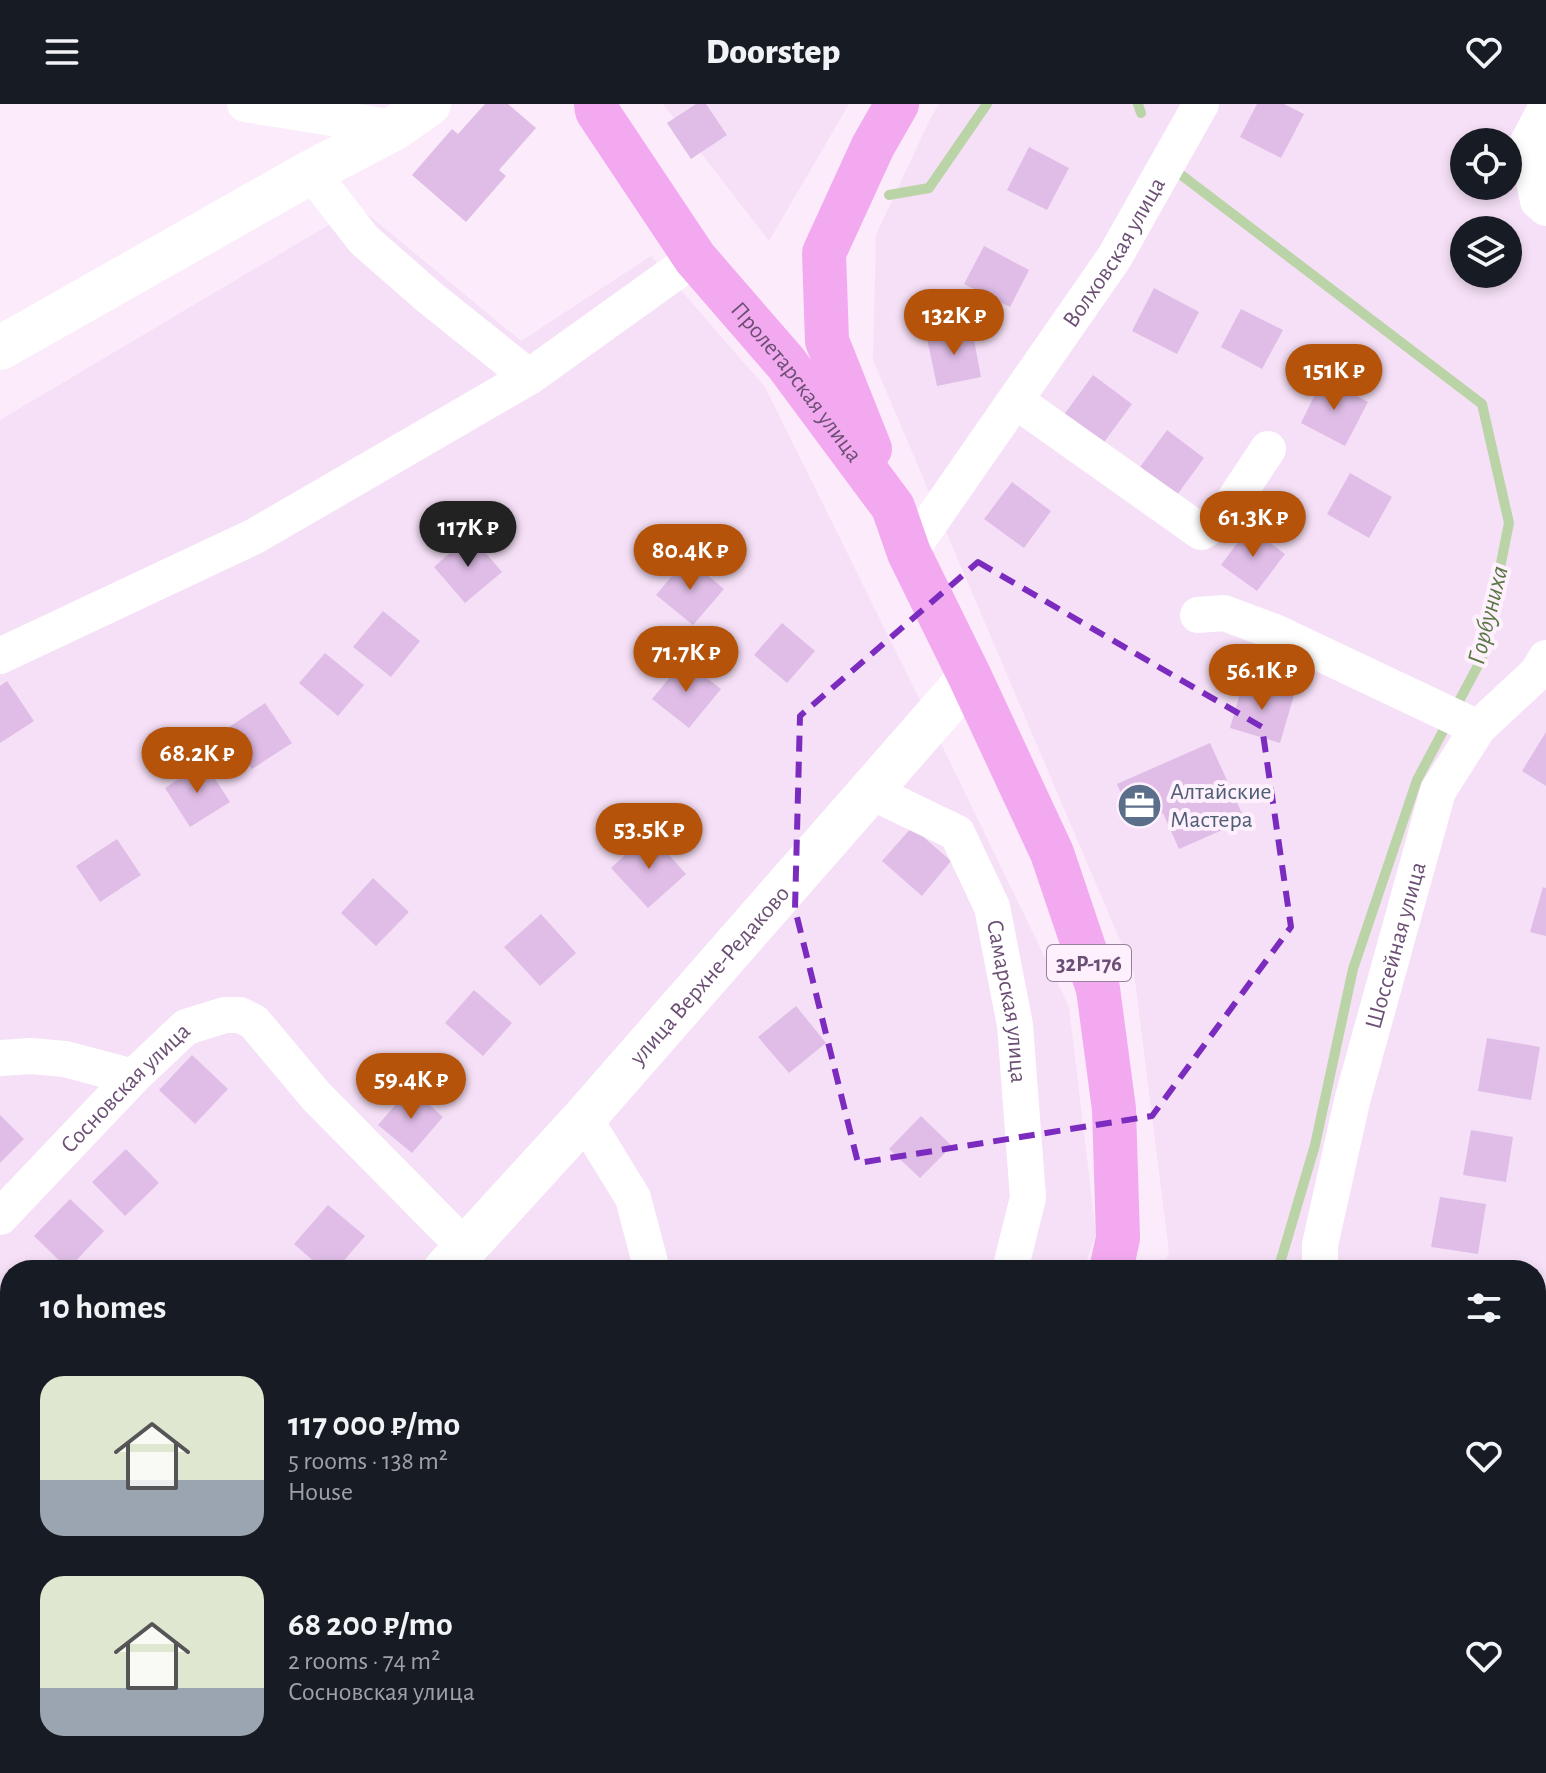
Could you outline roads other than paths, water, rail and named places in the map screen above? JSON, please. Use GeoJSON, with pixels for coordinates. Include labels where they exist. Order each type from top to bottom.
{"type":"FeatureCollection","features":[{"type":"Feature","properties":{"kind":"main road","name":"Пролетарская улица"},"geometry":{"type":"LineString","coordinates":[[596,104],[597,111],[695,258],[786,363],[893,507],[909,553],[970,677]]}},
{"type":"Feature","properties":{"kind":"main road"},"geometry":{"type":"LineString","coordinates":[[893,507],[827,341],[824,253],[873,146],[897,104]]}},
{"type":"Feature","properties":{"kind":"main road","name":"32Р-176"},"geometry":{"type":"LineString","coordinates":[[970,677],[1052,853],[1098,989],[1114,1109],[1118,1238],[1113,1260]]}},
{"type":"Feature","properties":{"kind":"street"},"geometry":{"type":"LineString","coordinates":[[245,104],[412,116]]}},
{"type":"Feature","properties":{"kind":"street","name":"Волховская улица"},"geometry":{"type":"LineString","coordinates":[[909,553],[1114,258],[1201,104]]}},
{"type":"Feature","properties":{"kind":"street"},"geometry":{"type":"LineString","coordinates":[[1545,106],[1527,144],[1538,201],[1546,208]]}},
{"type":"Feature","properties":{"kind":"street"},"geometry":{"type":"LineString","coordinates":[[0,348],[412,116]]}},
{"type":"Feature","properties":{"kind":"street"},"geometry":{"type":"LineString","coordinates":[[311,172],[364,240],[529,377]]}},
{"type":"Feature","properties":{"kind":"street"},"geometry":{"type":"LineString","coordinates":[[0,656],[255,536],[529,377],[695,258]]}},
{"type":"Feature","properties":{"kind":"street"},"geometry":{"type":"LineString","coordinates":[[1016,401],[1201,532],[1221,520],[1268,449]]}},
{"type":"Feature","properties":{"kind":"street"},"geometry":{"type":"LineString","coordinates":[[1198,615],[1224,613],[1275,632],[1478,728]]}},
{"type":"Feature","properties":{"kind":"street","name":"Шоссейная улица"},"geometry":{"type":"LineString","coordinates":[[1320,1260],[1320,1245],[1352,1101],[1438,791],[1478,728],[1537,673],[1546,658]]}},
{"type":"Feature","properties":{"kind":"street","name":"улица Верхне-Редаково"},"geometry":{"type":"LineString","coordinates":[[455,1259],[584,1118],[970,677]]}},
{"type":"Feature","properties":{"kind":"street","name":"Самарская улица"},"geometry":{"type":"LineString","coordinates":[[870,791],[957,833],[992,907],[1015,1025],[1028,1198],[1012,1260]]}},
{"type":"Feature","properties":{"kind":"street","name":"Сосновская улица"},"geometry":{"type":"LineString","coordinates":[[0,1217],[133,1077],[186,1027],[225,1015],[240,1015],[254,1022],[455,1259]]}},
{"type":"Feature","properties":{"kind":"street"},"geometry":{"type":"LineString","coordinates":[[0,1058],[31,1056],[65,1059],[133,1077]]}},
{"type":"Feature","properties":{"kind":"street"},"geometry":{"type":"LineString","coordinates":[[584,1118],[633,1198],[649,1260]]}},
{"type":"Feature","properties":{"kind":"waterway","name":"Горбуниха"},"geometry":{"type":"LineString","coordinates":[[889,195],[929,188],[987,104]]}},
{"type":"Feature","properties":{"kind":"waterway","name":"Горбуниха"},"geometry":{"type":"LineString","coordinates":[[1138,104],[1141,113]]}},
{"type":"Feature","properties":{"kind":"waterway","name":"Горбуниха"},"geometry":{"type":"LineString","coordinates":[[1180,174],[1482,404],[1509,523],[1482,658],[1417,780],[1353,969],[1315,1145],[1281,1260]]}},
{"type":"Feature","properties":{"kind":"place","name":"Алтайские Мастера"},"geometry":{"type":"Point","coordinates":[1139,805]}}]}
